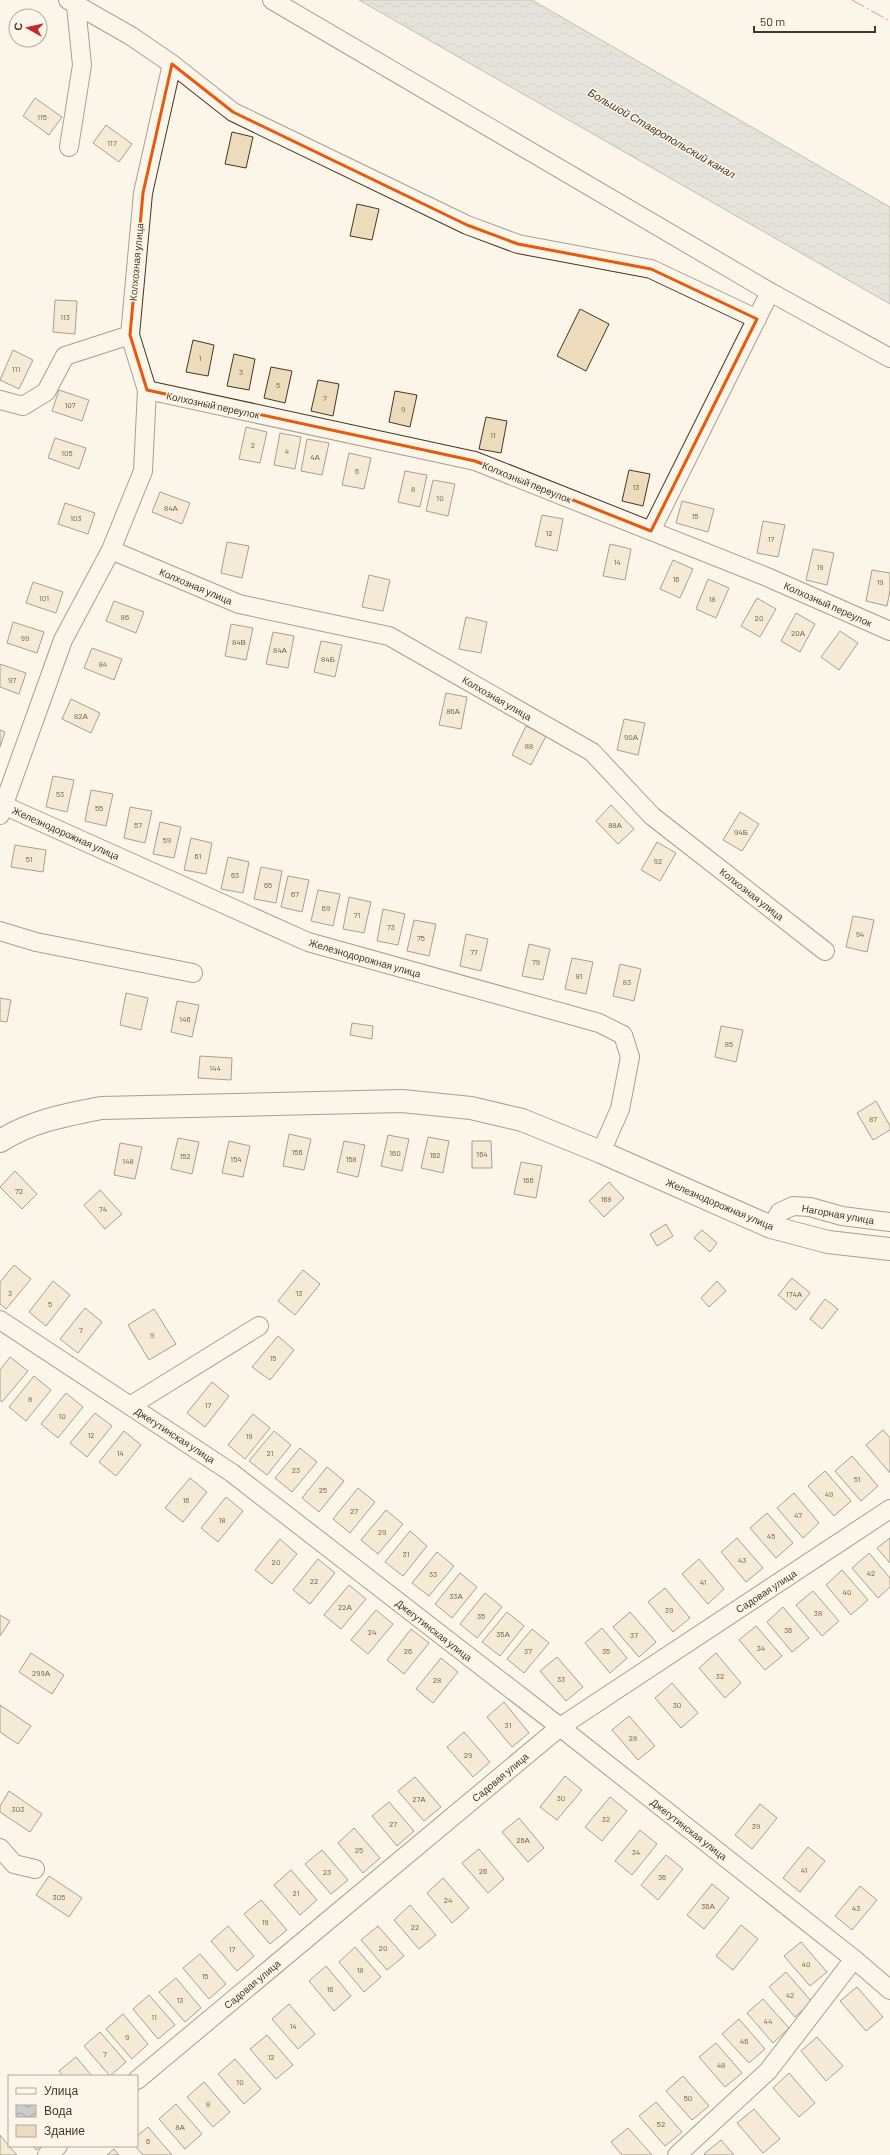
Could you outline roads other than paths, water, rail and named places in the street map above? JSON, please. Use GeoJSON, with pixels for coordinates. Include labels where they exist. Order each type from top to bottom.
{"type":"FeatureCollection","features":[{"type":"Feature","properties":{"kind":"main road","name":"Железнодорожная улица"},"geometry":{"type":"LineString","coordinates":[[0,1141],[18,1130],[56,1116],[101,1108],[402,1101],[471,1108],[522,1120],[601,1152],[771,1227],[828,1242],[890,1248]]}},
{"type":"Feature","properties":{"kind":"street"},"geometry":{"type":"LineString","coordinates":[[272,0],[770,292],[890,358]]}},
{"type":"Feature","properties":{"kind":"street"},"geometry":{"type":"LineString","coordinates":[[72,3],[131,36],[172,64],[233,112],[467,225],[518,244],[651,269],[757,319]]}},
{"type":"Feature","properties":{"kind":"street"},"geometry":{"type":"LineString","coordinates":[[69,147],[82,65],[72,3]]}},
{"type":"Feature","properties":{"kind":"street","name":"Колхозная улица"},"geometry":{"type":"LineString","coordinates":[[2,810],[63,640],[111,550],[143,471],[147,390],[130,336],[142,193],[172,64]]}},
{"type":"Feature","properties":{"kind":"street"},"geometry":{"type":"LineString","coordinates":[[651,531],[770,292]]}},
{"type":"Feature","properties":{"kind":"street"},"geometry":{"type":"LineString","coordinates":[[0,400],[23,406],[46,392],[66,356],[130,336]]}},
{"type":"Feature","properties":{"kind":"street","name":"Колхозный переулок"},"geometry":{"type":"LineString","coordinates":[[147,390],[475,461],[767,577],[890,632]]}},
{"type":"Feature","properties":{"kind":"street","name":"Колхозная улица"},"geometry":{"type":"LineString","coordinates":[[111,550],[239,604],[389,636],[592,752],[652,816],[825,951]]}},
{"type":"Feature","properties":{"kind":"street","name":"Железнодорожная улица"},"geometry":{"type":"LineString","coordinates":[[2,810],[308,942],[599,1023],[624,1035],[630,1058],[622,1101],[601,1152]]}},
{"type":"Feature","properties":{"kind":"street"},"geometry":{"type":"LineString","coordinates":[[0,931],[36,942],[193,973]]}},
{"type":"Feature","properties":{"kind":"street","name":"Нагорная улица"},"geometry":{"type":"LineString","coordinates":[[771,1227],[780,1212],[793,1206],[810,1207],[842,1216],[890,1222]]}},
{"type":"Feature","properties":{"kind":"street","name":"Джегутинская улица"},"geometry":{"type":"LineString","coordinates":[[0,1320],[232,1473],[560,1727],[854,1959],[890,1990]]}},
{"type":"Feature","properties":{"kind":"street"},"geometry":{"type":"LineString","coordinates":[[130,1406],[259,1326]]}},
{"type":"Feature","properties":{"kind":"street","name":"Садовая улица"},"geometry":{"type":"LineString","coordinates":[[138,2079],[560,1727],[890,1509]]}},
{"type":"Feature","properties":{"kind":"street"},"geometry":{"type":"LineString","coordinates":[[0,1848],[14,1864],[35,1869]]}},
{"type":"Feature","properties":{"kind":"street"},"geometry":{"type":"LineString","coordinates":[[677,2155],[768,2071],[854,1959]]}},
{"type":"Feature","properties":{"kind":"street"},"geometry":{"type":"LineString","coordinates":[[47,2155],[57,2147]]}},
{"type":"Feature","properties":{"kind":"water","name":"Большой Ставропольский канал"},"geometry":{"type":"Polygon","coordinates":[[[359,0],[532,0],[890,207],[890,304],[359,0]]]}}]}
